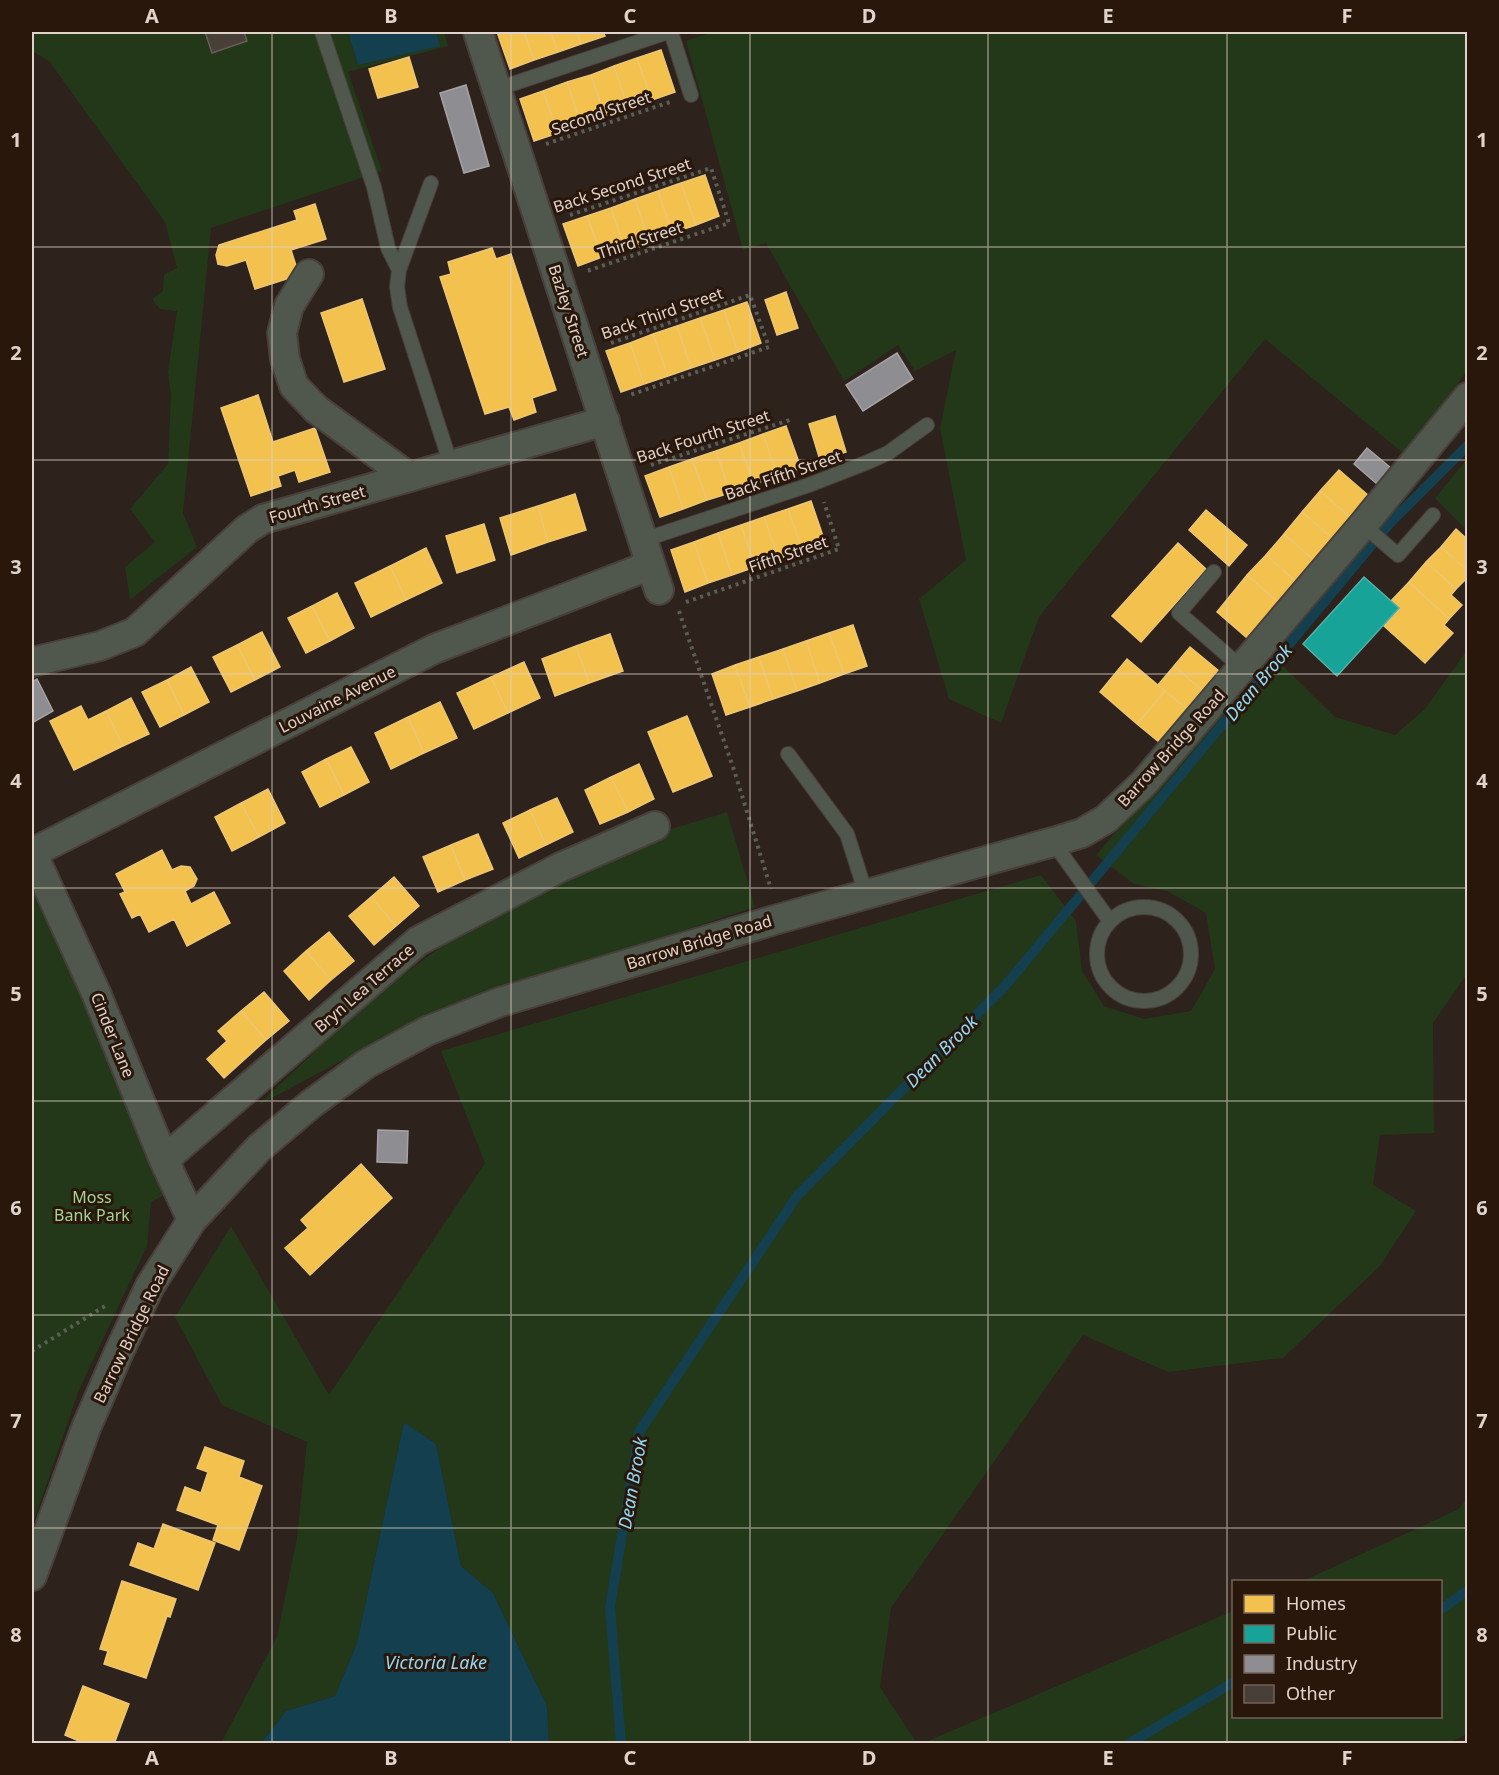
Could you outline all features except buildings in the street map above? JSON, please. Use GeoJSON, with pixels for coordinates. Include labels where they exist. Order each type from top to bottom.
{"type":"FeatureCollection","features":[{"type":"Feature","properties":{"kind":"street","name":"Bazley Street"},"geometry":{"type":"LineString","coordinates":[[478,32],[622,475],[657,575]]}},
{"type":"Feature","properties":{"kind":"street"},"geometry":{"type":"LineString","coordinates":[[309,274],[289,306],[282,333],[285,359],[294,386],[316,409],[409,477]]}},
{"type":"Feature","properties":{"kind":"street","name":"Barrow Bridge Road"},"geometry":{"type":"LineString","coordinates":[[32,1576],[86,1428],[150,1286],[192,1220],[259,1148],[311,1104],[366,1064],[427,1031],[500,1002],[866,894],[1060,852],[1082,834],[1106,819],[1144,783],[1363,525],[1467,397]]}},
{"type":"Feature","properties":{"kind":"street","name":"Fourth Street"},"geometry":{"type":"LineString","coordinates":[[32,662],[100,646],[135,632],[247,529],[263,519],[451,465],[602,413]]}},
{"type":"Feature","properties":{"kind":"street","name":"Louvaine Avenue"},"geometry":{"type":"LineString","coordinates":[[32,853],[434,649],[657,575]]}},
{"type":"Feature","properties":{"kind":"street","name":"Bryn Lea Terrace"},"geometry":{"type":"LineString","coordinates":[[164,1160],[418,941],[561,867],[656,826]]}},
{"type":"Feature","properties":{"kind":"street","name":"Cinder Lane"},"geometry":{"type":"LineString","coordinates":[[32,853],[96,993],[164,1160],[192,1220]]}},
{"type":"Feature","properties":{"kind":"lane"},"geometry":{"type":"LineString","coordinates":[[322,32],[374,187],[388,248],[399,270]]}},
{"type":"Feature","properties":{"kind":"lane"},"geometry":{"type":"LineString","coordinates":[[497,89],[670,32],[691,95]]}},
{"type":"Feature","properties":{"kind":"lane"},"geometry":{"type":"LineString","coordinates":[[431,183],[399,270],[397,287],[400,307],[451,465]]}},
{"type":"Feature","properties":{"kind":"lane","name":"Back Fifth Street"},"geometry":{"type":"LineString","coordinates":[[657,575],[818,482],[888,453],[927,425]]}},
{"type":"Feature","properties":{"kind":"lane"},"geometry":{"type":"LineString","coordinates":[[1363,525],[1398,555],[1433,515]]}},
{"type":"Feature","properties":{"kind":"lane"},"geometry":{"type":"LineString","coordinates":[[1214,572],[1179,613],[1242,668]]}},
{"type":"Feature","properties":{"kind":"lane"},"geometry":{"type":"LineString","coordinates":[[788,754],[847,834],[866,894]]}},
{"type":"Feature","properties":{"kind":"lane"},"geometry":{"type":"LineString","coordinates":[[1060,852],[1109,920]]}},
{"type":"Feature","properties":{"kind":"lane"},"geometry":{"type":"LineString","coordinates":[[1138,906],[1154,907],[1168,913],[1180,923],[1188,937],[1191,953],[1189,969],[1181,983],[1170,993],[1156,999],[1141,1001],[1126,998],[1112,990],[1102,978],[1097,963],[1096,948],[1109,920],[1123,911],[1138,906]]}},
{"type":"Feature","properties":{"kind":"path","name":"Second Street"},"geometry":{"type":"LineString","coordinates":[[518,154],[691,95]]}},
{"type":"Feature","properties":{"kind":"path","name":"Back Second Street"},"geometry":{"type":"LineString","coordinates":[[541,224],[711,168],[729,223]]}},
{"type":"Feature","properties":{"kind":"path","name":"Third Street"},"geometry":{"type":"LineString","coordinates":[[559,280],[729,223]]}},
{"type":"Feature","properties":{"kind":"path","name":"Back Third Street"},"geometry":{"type":"LineString","coordinates":[[582,353],[750,295],[769,347],[602,413]]}},
{"type":"Feature","properties":{"kind":"path","name":"Back Fourth Street"},"geometry":{"type":"LineString","coordinates":[[622,475],[793,419]]}},
{"type":"Feature","properties":{"kind":"path","name":"Fifth Street"},"geometry":{"type":"LineString","coordinates":[[657,575],[840,549],[818,482]]}},
{"type":"Feature","properties":{"kind":"path"},"geometry":{"type":"LineString","coordinates":[[657,575],[734,770],[772,893]]}},
{"type":"Feature","properties":{"kind":"path"},"geometry":{"type":"LineString","coordinates":[[32,1351],[108,1305]]}},
{"type":"Feature","properties":{"kind":"green space"},"geometry":{"type":"Polygon","coordinates":[[[32,32],[348,32],[358,65],[439,45],[436,32],[444,32],[448,46],[348,72],[382,171],[211,228],[183,513],[197,547],[130,600],[125,567],[155,542],[130,509],[168,464],[171,395],[168,372],[177,311],[160,309],[152,299],[163,291],[164,275],[177,268],[165,222],[49,61],[32,51],[32,32]]]}},
{"type":"Feature","properties":{"kind":"green space"},"geometry":{"type":"Polygon","coordinates":[[[713,32],[1467,32],[1467,370],[1409,458],[1265,339],[1039,617],[1001,723],[949,699],[919,599],[966,560],[940,428],[956,350],[915,371],[898,345],[844,381],[766,243],[743,250],[686,41],[713,32]]]}},
{"type":"Feature","properties":{"kind":"green space"},"geometry":{"type":"Polygon","coordinates":[[[1467,459],[1467,530],[1435,498],[1467,459]]]}},
{"type":"Feature","properties":{"kind":"green space"},"geometry":{"type":"Polygon","coordinates":[[[1467,650],[1467,974],[1433,1023],[1434,1133],[1380,1135],[1373,1185],[1416,1211],[1379,1267],[1283,1358],[1168,1372],[1083,1335],[891,1608],[880,1687],[917,1743],[549,1743],[547,1706],[493,1593],[461,1566],[436,1444],[404,1422],[357,1643],[335,1696],[286,1711],[261,1743],[221,1743],[277,1637],[297,1538],[307,1442],[222,1405],[175,1317],[231,1226],[329,1395],[485,1163],[441,1051],[1041,875],[1076,921],[1082,971],[1104,1006],[1144,1019],[1191,1011],[1215,969],[1206,913],[1167,891],[1134,884],[1096,855],[1271,654],[1335,717],[1395,735],[1425,709],[1467,650]]]}},
{"type":"Feature","properties":{"kind":"green space"},"geometry":{"type":"Polygon","coordinates":[[[727,812],[755,907],[427,1015],[257,1106],[372,998],[473,923],[668,830],[727,812]]]}},
{"type":"Feature","properties":{"kind":"green space","name":"Moss Bank Park"},"geometry":{"type":"Polygon","coordinates":[[[32,852],[177,1188],[151,1202],[147,1246],[79,1390],[32,1526],[32,852]]]}},
{"type":"Feature","properties":{"kind":"green space"},"geometry":{"type":"Polygon","coordinates":[[[1467,1498],[1467,1734],[1448,1743],[923,1743],[1232,1611],[1232,1718],[1442,1718],[1442,1580],[1305,1580],[1459,1509],[1467,1498]]]}},
{"type":"Feature","properties":{"kind":"water"},"geometry":{"type":"Polygon","coordinates":[[[348,32],[436,32],[440,46],[358,65],[348,32]]]}},
{"type":"Feature","properties":{"kind":"water","name":"Victoria Lake"},"geometry":{"type":"Polygon","coordinates":[[[404,1422],[436,1444],[461,1566],[493,1593],[547,1706],[549,1743],[261,1743],[286,1711],[335,1696],[357,1643],[404,1422]]]}},
{"type":"Feature","properties":{"kind":"waterway","name":"Dean Brook"},"geometry":{"type":"LineString","coordinates":[[621,1744],[610,1607],[639,1432],[797,1196],[1004,987],[1390,523],[1468,445]]}},
{"type":"Feature","properties":{"kind":"waterway"},"geometry":{"type":"LineString","coordinates":[[1442,1609],[1468,1590]]}},
{"type":"Feature","properties":{"kind":"waterway"},"geometry":{"type":"LineString","coordinates":[[1128,1744],[1232,1683]]}}]}
